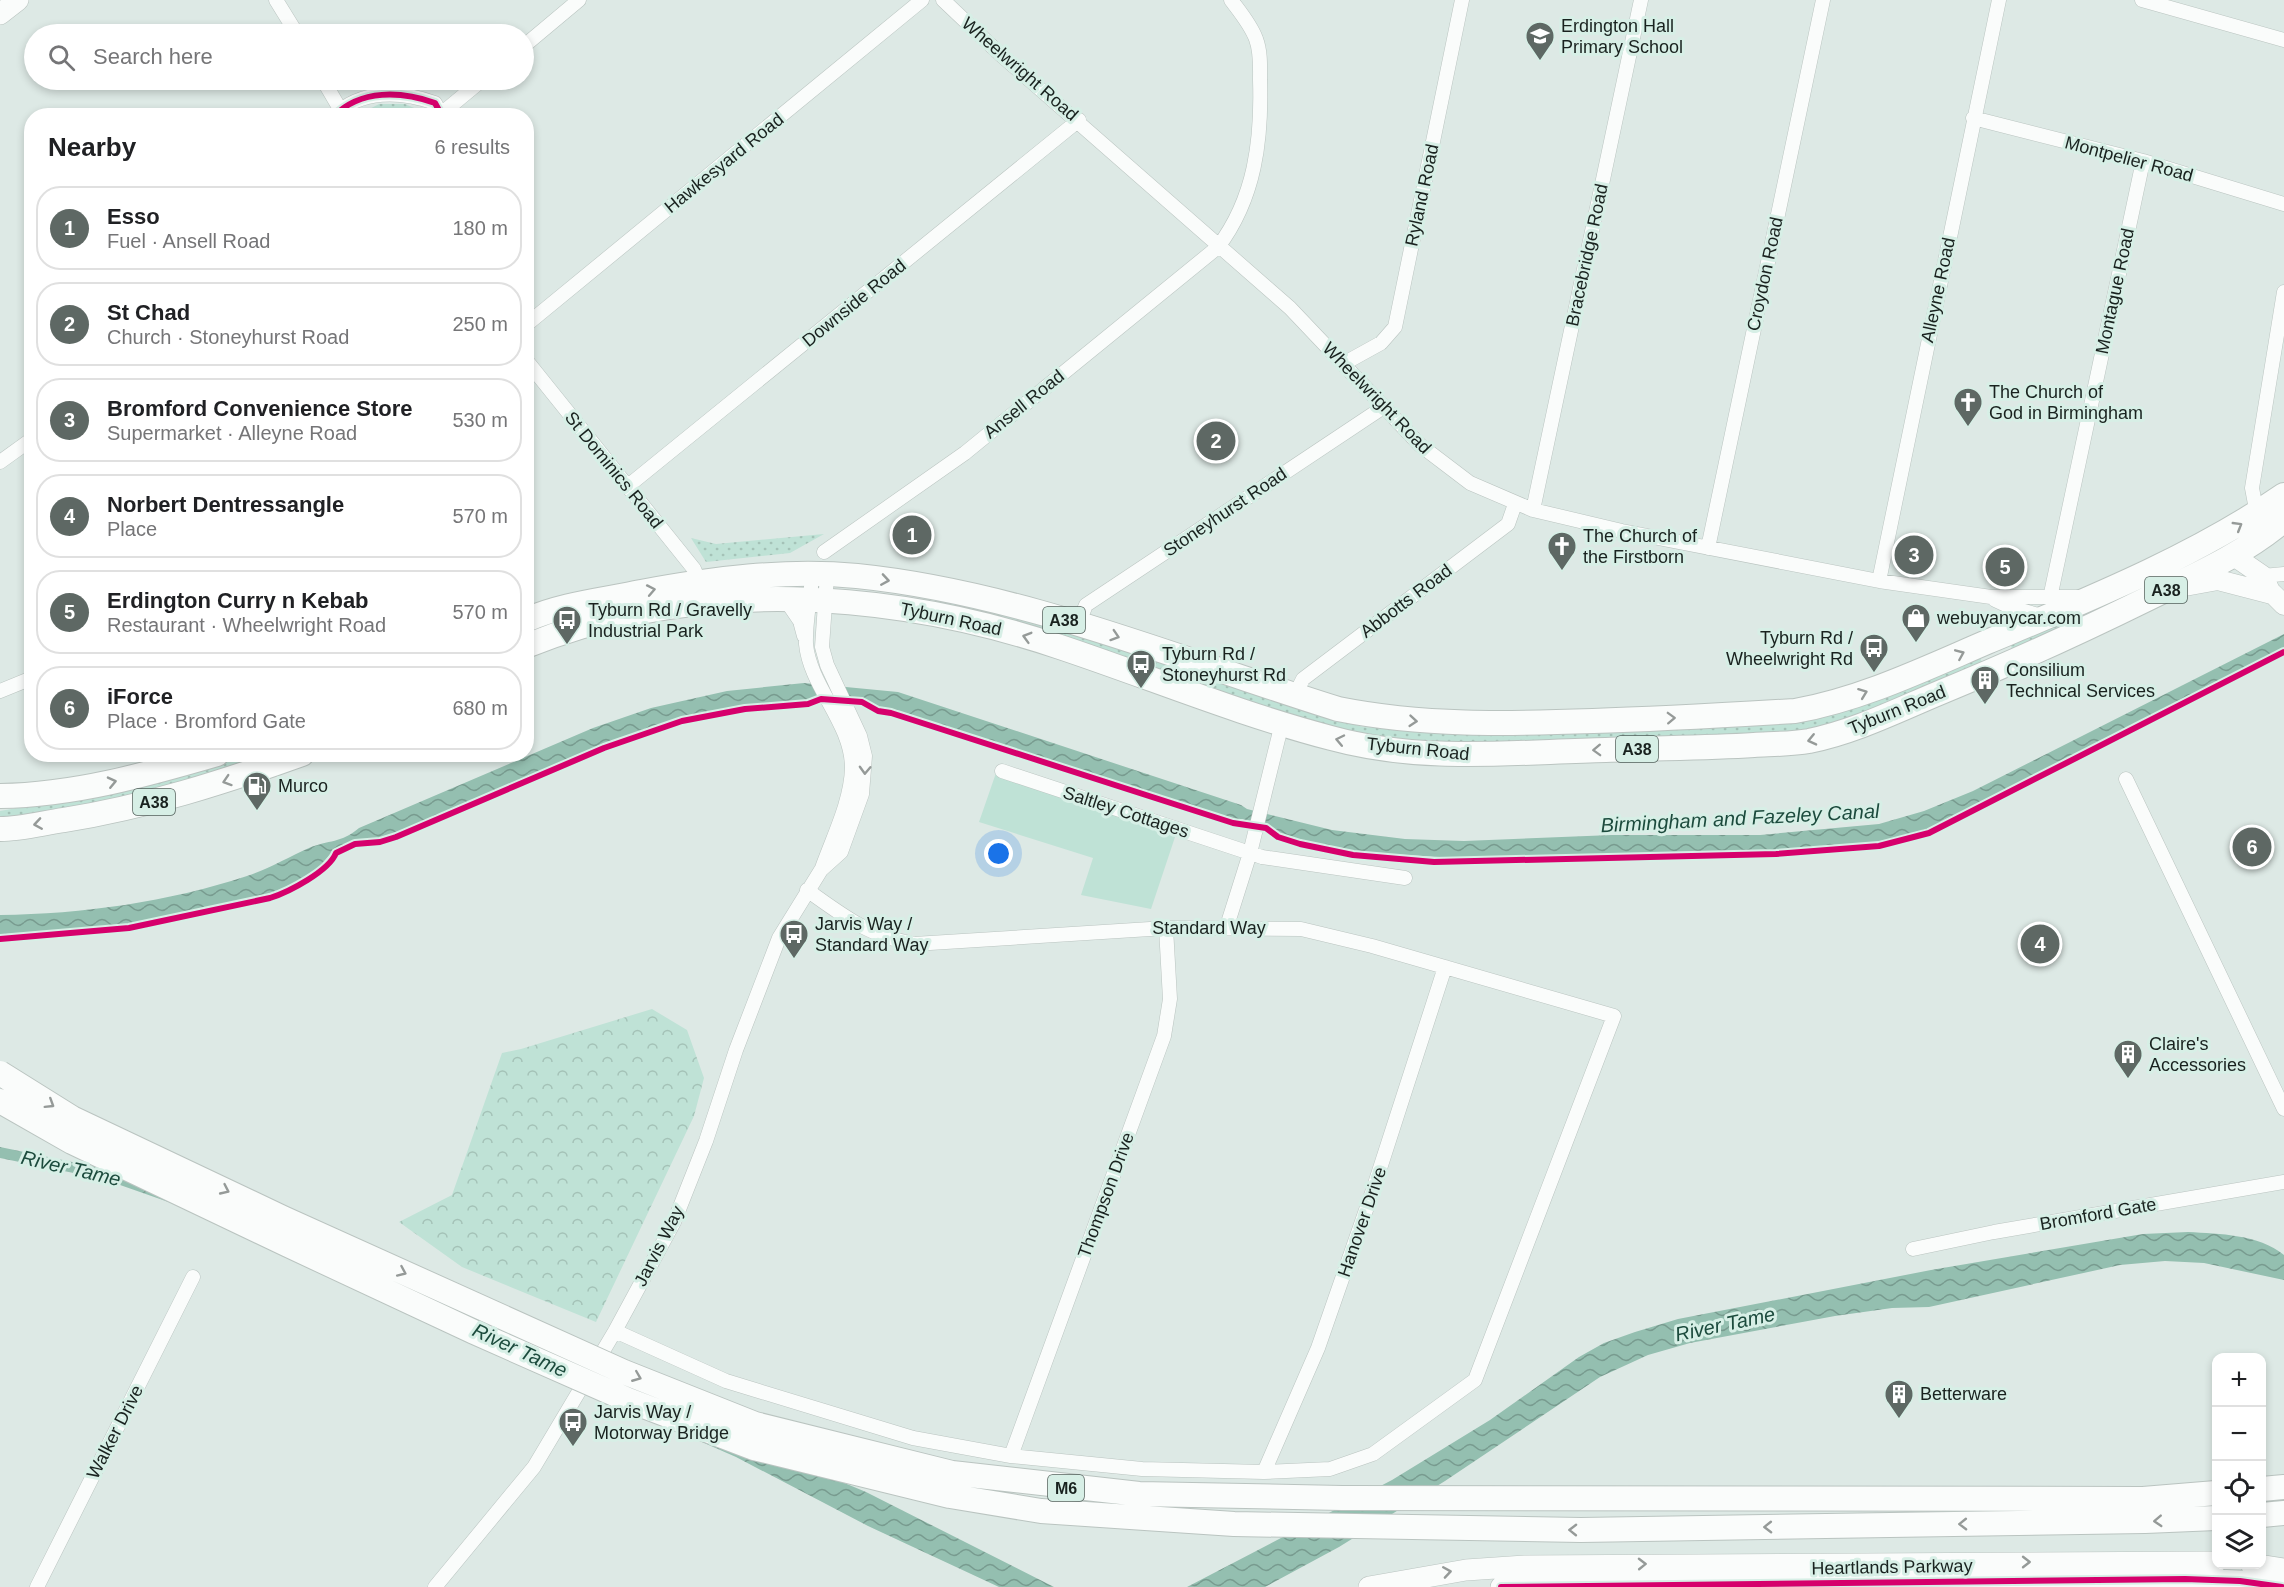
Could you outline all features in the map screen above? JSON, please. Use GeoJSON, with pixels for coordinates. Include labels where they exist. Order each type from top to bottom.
{"type":"FeatureCollection","features":[{"type":"Feature","properties":{"kind":"highway","name":"Tyburn Road"},"geometry":{"type":"LineString","coordinates":[[534,618],[573,606],[699,581],[821,567],[960,594],[1078,624],[1338,709],[1385,718],[1461,724],[1700,717],[1795,711],[1835,704],[2006,634],[2048,608],[2100,592],[2211,542],[2284,495]]}},
{"type":"Feature","properties":{"kind":"highway","name":"Tyburn Road"},"geometry":{"type":"LineString","coordinates":[[534,643],[562,632],[635,614],[706,604],[785,599],[867,602],[987,626],[1057,646],[1282,723],[1334,739],[1385,749],[1458,756],[1694,749],[1803,742],[1840,733],[1990,672],[2234,556],[2284,520]]}},
{"type":"Feature","properties":{"kind":"highway"},"geometry":{"type":"LineString","coordinates":[[2100,592],[2137,584],[2216,552],[2234,556]]}},
{"type":"Feature","properties":{"kind":"highway"},"geometry":{"type":"LineString","coordinates":[[2048,608],[2071,622],[2122,602],[2156,595]]}},
{"type":"Feature","properties":{"kind":"highway","name":"A38"},"geometry":{"type":"LineString","coordinates":[[0,796],[34,796],[148,774],[189,762]]}},
{"type":"Feature","properties":{"kind":"highway","name":"A38"},"geometry":{"type":"LineString","coordinates":[[0,829],[80,818],[143,805],[224,783],[280,762]]}},
{"type":"Feature","properties":{"kind":"highway"},"geometry":{"type":"LineString","coordinates":[[0,804],[34,796]]}},
{"type":"Feature","properties":{"kind":"highway","name":"M6"},"geometry":{"type":"LineString","coordinates":[[0,1073],[72,1118],[283,1218],[624,1372],[755,1424],[952,1473],[1139,1494],[1341,1498],[2143,1499],[2212,1493]]}},
{"type":"Feature","properties":{"kind":"highway","name":"M6"},"geometry":{"type":"LineString","coordinates":[[0,1101],[72,1142],[288,1245],[474,1332],[628,1400],[754,1448],[950,1496],[1041,1511],[1234,1524],[1581,1530],[2212,1518]]}},
{"type":"Feature","properties":{"kind":"highway"},"geometry":{"type":"LineString","coordinates":[[2266,1489],[2284,1487]]}},
{"type":"Feature","properties":{"kind":"highway"},"geometry":{"type":"LineString","coordinates":[[2266,1515],[2284,1513]]}},
{"type":"Feature","properties":{"kind":"main road"},"geometry":{"type":"LineString","coordinates":[[0,14],[18,0]]}},
{"type":"Feature","properties":{"kind":"main road","name":"Heartlands Parkway"},"geometry":{"type":"LineString","coordinates":[[1369,1587],[1466,1569],[1525,1566],[2212,1562]]}},
{"type":"Feature","properties":{"kind":"main road"},"geometry":{"type":"LineString","coordinates":[[2266,1566],[2284,1569]]}},
{"type":"Feature","properties":{"kind":"main road","name":"Heartlands Parkway"},"geometry":{"type":"LineString","coordinates":[[1502,1587],[2185,1579],[2240,1581],[2282,1587]]}},
{"type":"Feature","properties":{"kind":"street"},"geometry":{"type":"LineString","coordinates":[[276,0],[291,24]]}},
{"type":"Feature","properties":{"kind":"street"},"geometry":{"type":"LineString","coordinates":[[534,38],[579,0]]}},
{"type":"Feature","properties":{"kind":"street","name":"Hawkesyard Road"},"geometry":{"type":"LineString","coordinates":[[534,318],[922,0]]}},
{"type":"Feature","properties":{"kind":"street","name":"Wheelwright Road"},"geometry":{"type":"LineString","coordinates":[[943,0],[1000,54],[1079,120],[1290,308],[1382,408],[1441,462],[1470,483],[1533,510],[1708,548],[1879,581],[1991,597],[2048,608]]}},
{"type":"Feature","properties":{"kind":"street","name":"Ansell Road"},"geometry":{"type":"LineString","coordinates":[[821,567],[965,453],[1218,246],[1234,226],[1245,201],[1260,140],[1262,120],[1256,39],[1231,0]]}},
{"type":"Feature","properties":{"kind":"street","name":"Ryland Road"},"geometry":{"type":"LineString","coordinates":[[1343,364],[1381,343],[1395,327],[1462,0]]}},
{"type":"Feature","properties":{"kind":"street","name":"Bracebridge Road"},"geometry":{"type":"LineString","coordinates":[[1533,510],[1641,0]]}},
{"type":"Feature","properties":{"kind":"street","name":"Croydon Road"},"geometry":{"type":"LineString","coordinates":[[1708,548],[1823,0]]}},
{"type":"Feature","properties":{"kind":"street","name":"Alleyne Road"},"geometry":{"type":"LineString","coordinates":[[1879,581],[1999,0]]}},
{"type":"Feature","properties":{"kind":"street"},"geometry":{"type":"LineString","coordinates":[[2142,0],[2284,40]]}},
{"type":"Feature","properties":{"kind":"street"},"geometry":{"type":"LineString","coordinates":[[327,90],[335,108]]}},
{"type":"Feature","properties":{"kind":"street"},"geometry":{"type":"LineString","coordinates":[[450,108],[471,90]]}},
{"type":"Feature","properties":{"kind":"street"},"geometry":{"type":"LineString","coordinates":[[344,108],[363,98],[400,93],[435,103],[438,108]]}},
{"type":"Feature","properties":{"kind":"street","name":"Montpelier Road"},"geometry":{"type":"LineString","coordinates":[[1973,118],[2143,161],[2284,204]]}},
{"type":"Feature","properties":{"kind":"street","name":"Downside Road"},"geometry":{"type":"LineString","coordinates":[[628,486],[1079,120]]}},
{"type":"Feature","properties":{"kind":"street","name":"Montague Road"},"geometry":{"type":"LineString","coordinates":[[2048,608],[2143,161]]}},
{"type":"Feature","properties":{"kind":"street"},"geometry":{"type":"LineString","coordinates":[[2262,511],[2255,504],[2252,488],[2284,292]]}},
{"type":"Feature","properties":{"kind":"street","name":"St Dominics Road"},"geometry":{"type":"LineString","coordinates":[[534,370],[694,569],[699,581]]}},
{"type":"Feature","properties":{"kind":"street","name":"Stoneyhurst Road"},"geometry":{"type":"LineString","coordinates":[[1078,624],[1086,605],[1382,408]]}},
{"type":"Feature","properties":{"kind":"street"},"geometry":{"type":"LineString","coordinates":[[0,462],[24,445]]}},
{"type":"Feature","properties":{"kind":"street","name":"Abbotts Road"},"geometry":{"type":"LineString","coordinates":[[1295,695],[1303,680],[1508,524],[1515,504]]}},
{"type":"Feature","properties":{"kind":"street"},"geometry":{"type":"LineString","coordinates":[[2234,556],[2263,576],[2278,600]]}},
{"type":"Feature","properties":{"kind":"street"},"geometry":{"type":"LineString","coordinates":[[806,644],[817,600],[821,567]]}},
{"type":"Feature","properties":{"kind":"street"},"geometry":{"type":"LineString","coordinates":[[2263,576],[2284,574]]}},
{"type":"Feature","properties":{"kind":"street"},"geometry":{"type":"LineString","coordinates":[[2156,595],[2201,581],[2218,580],[2278,600]]}},
{"type":"Feature","properties":{"kind":"street","name":"Wheelwright Road"},"geometry":{"type":"LineString","coordinates":[[1991,597],[2010,607],[2048,608]]}},
{"type":"Feature","properties":{"kind":"street"},"geometry":{"type":"LineString","coordinates":[[785,599],[800,621],[806,644]]}},
{"type":"Feature","properties":{"kind":"street","name":"Jarvis Way"},"geometry":{"type":"LineString","coordinates":[[435,1587],[534,1467],[615,1331],[674,1221],[706,1141],[736,1050],[778,938],[821,870],[841,852],[862,794],[865,756],[851,714],[827,665],[822,647],[823,630],[817,600]]}},
{"type":"Feature","properties":{"kind":"street"},"geometry":{"type":"LineString","coordinates":[[823,630],[842,611],[867,602]]}},
{"type":"Feature","properties":{"kind":"street"},"geometry":{"type":"LineString","coordinates":[[2006,634],[2012,624],[2010,607]]}},
{"type":"Feature","properties":{"kind":"street","name":"Jarvis Way"},"geometry":{"type":"LineString","coordinates":[[806,644],[812,665],[847,744],[852,766],[844,807],[821,870]]}},
{"type":"Feature","properties":{"kind":"street"},"geometry":{"type":"LineString","coordinates":[[0,690],[24,681]]}},
{"type":"Feature","properties":{"kind":"street"},"geometry":{"type":"LineString","coordinates":[[1227,926],[1250,853],[1282,723]]}},
{"type":"Feature","properties":{"kind":"street","name":"Saltley Cottages"},"geometry":{"type":"LineString","coordinates":[[1002,771],[1250,853],[1405,878]]}},
{"type":"Feature","properties":{"kind":"street"},"geometry":{"type":"LineString","coordinates":[[2126,779],[2284,1109]]}},
{"type":"Feature","properties":{"kind":"street","name":"Standard Way"},"geometry":{"type":"LineString","coordinates":[[807,890],[860,927],[887,938],[914,944],[1166,928],[1227,926],[1301,929],[1445,967],[1614,1016],[1475,1380],[1373,1454],[1330,1469],[1264,1472]]}},
{"type":"Feature","properties":{"kind":"street","name":"Thompson Drive"},"geometry":{"type":"LineString","coordinates":[[1011,1456],[1164,1035],[1170,999],[1166,928]]}},
{"type":"Feature","properties":{"kind":"street","name":"Hanover Drive"},"geometry":{"type":"LineString","coordinates":[[1264,1472],[1325,1328],[1374,1187],[1445,967]]}},
{"type":"Feature","properties":{"kind":"street","name":"Bromford Gate"},"geometry":{"type":"LineString","coordinates":[[1913,1250],[1994,1232],[2284,1182]]}},
{"type":"Feature","properties":{"kind":"street","name":"Walker Drive"},"geometry":{"type":"LineString","coordinates":[[37,1587],[194,1277]]}},
{"type":"Feature","properties":{"kind":"street"},"geometry":{"type":"LineString","coordinates":[[615,1331],[726,1381],[913,1438],[1011,1456],[1142,1469],[1264,1472]]}},
{"type":"Feature","properties":{"kind":"green space"},"geometry":{"type":"Polygon","coordinates":[[[379,104],[405,104],[414,108],[371,108],[379,104]]]}},
{"type":"Feature","properties":{"kind":"green space"},"geometry":{"type":"Polygon","coordinates":[[[824,534],[790,553],[706,562],[691,538],[716,544],[824,534]]]}},
{"type":"Feature","properties":{"kind":"green space"},"geometry":{"type":"Polygon","coordinates":[[[938,600],[997,607],[1363,727],[1434,732],[1859,705],[1960,667],[1980,657],[1983,665],[1823,731],[1456,748],[1362,739],[972,611],[937,602],[938,600]]]}},
{"type":"Feature","properties":{"kind":"green space"},"geometry":{"type":"Polygon","coordinates":[[[2059,624],[2061,628],[1997,659],[1996,656],[2012,649],[2010,643],[2059,624]]]}},
{"type":"Feature","properties":{"kind":"green space"},"geometry":{"type":"Polygon","coordinates":[[[224,762],[266,762],[166,793],[0,820],[0,811],[141,786],[224,762]]]}},
{"type":"Feature","properties":{"kind":"green space"},"geometry":{"type":"Polygon","coordinates":[[[996,773],[1176,834],[1151,909],[1081,895],[1093,858],[979,822],[996,773]]]}},
{"type":"Feature","properties":{"kind":"green space"},"geometry":{"type":"Polygon","coordinates":[[[652,1009],[687,1030],[704,1078],[694,1116],[596,1322],[462,1267],[399,1222],[452,1195],[502,1053],[652,1009]]]}},
{"type":"Feature","properties":{"kind":"water"},"geometry":{"type":"Polygon","coordinates":[[[2284,634],[2284,649],[1928,830],[1883,842],[1771,851],[1457,858],[1355,852],[1286,837],[1272,828],[1242,819],[1235,820],[875,708],[864,700],[816,698],[806,703],[746,706],[681,718],[579,754],[402,831],[379,839],[353,841],[333,851],[318,868],[288,888],[271,895],[123,926],[0,935],[0,915],[62,912],[125,905],[187,893],[247,876],[316,845],[341,839],[359,828],[513,762],[534,762],[534,753],[593,728],[651,708],[727,691],[804,683],[898,692],[1241,805],[1247,809],[1332,830],[1405,839],[1464,841],[1612,835],[1760,835],[1879,824],[1924,811],[1973,791],[2284,634]]]}},
{"type":"Feature","properties":{"kind":"water","name":"River Tame"},"geometry":{"type":"Polygon","coordinates":[[[0,1147],[135,1175],[667,1409],[866,1492],[1054,1587],[999,1587],[868,1526],[736,1457],[461,1336],[177,1205],[103,1179],[0,1158],[0,1147]]]}},
{"type":"Feature","properties":{"kind":"water","name":"River Tame"},"geometry":{"type":"Polygon","coordinates":[[[2188,1232],[2238,1236],[2274,1248],[2284,1255],[2284,1280],[2204,1263],[2165,1261],[2120,1265],[1929,1307],[1892,1308],[1835,1316],[1690,1343],[1648,1355],[1600,1377],[1445,1481],[1339,1547],[1265,1587],[1187,1587],[1392,1480],[1490,1420],[1579,1357],[1604,1343],[1635,1332],[1678,1319],[1931,1270],[2143,1234],[2188,1232]]]}},
{"type":"Feature","properties":{"kind":"cycle path"},"geometry":{"type":"LineString","coordinates":[[344,108],[356,101],[382,95],[422,99],[435,103],[438,108]]}},
{"type":"Feature","properties":{"kind":"cycle path"},"geometry":{"type":"LineString","coordinates":[[0,939],[129,928],[270,898],[308,880],[325,867],[336,853],[355,844],[380,842],[396,837],[604,748],[682,721],[745,709],[808,704],[821,699],[862,702],[878,711],[891,713],[1233,823],[1266,828],[1278,837],[1300,844],[1353,855],[1434,862],[1776,854],[1879,846],[1929,833],[2284,652]]}},
{"type":"Feature","properties":{"kind":"cycle path"},"geometry":{"type":"LineString","coordinates":[[1501,1587],[2185,1579],[2240,1581],[2282,1587]]}},
{"type":"Feature","properties":{"kind":"place","name":"Erdington Hall Primary School"},"geometry":{"type":"Point","coordinates":[1540,62]}},
{"type":"Feature","properties":{"kind":"place","name":"The Church of God in Birmingham"},"geometry":{"type":"Point","coordinates":[1968,428]}},
{"type":"Feature","properties":{"kind":"place","name":"St Chad"},"geometry":{"type":"Point","coordinates":[1216,441]}},
{"type":"Feature","properties":{"kind":"place","name":"Esso"},"geometry":{"type":"Point","coordinates":[912,535]}},
{"type":"Feature","properties":{"kind":"place","name":"Bromford Convenience Store"},"geometry":{"type":"Point","coordinates":[1914,555]}},
{"type":"Feature","properties":{"kind":"place","name":"Erdington Curry n Kebab"},"geometry":{"type":"Point","coordinates":[2005,567]}},
{"type":"Feature","properties":{"kind":"place","name":"The Church of the Firstborn"},"geometry":{"type":"Point","coordinates":[1562,572]}},
{"type":"Feature","properties":{"kind":"place","name":"webuyanycar.com"},"geometry":{"type":"Point","coordinates":[1916,644]}},
{"type":"Feature","properties":{"kind":"place","name":"Tyburn Rd / Gravelly Industrial Park"},"geometry":{"type":"Point","coordinates":[567,646]}},
{"type":"Feature","properties":{"kind":"place","name":"Tyburn Rd / Wheelwright Rd"},"geometry":{"type":"Point","coordinates":[1874,674]}},
{"type":"Feature","properties":{"kind":"place","name":"Tyburn Rd / Stoneyhurst Rd"},"geometry":{"type":"Point","coordinates":[1141,690]}},
{"type":"Feature","properties":{"kind":"place","name":"Consilium Technical Services"},"geometry":{"type":"Point","coordinates":[1985,706]}},
{"type":"Feature","properties":{"kind":"place","name":"Murco"},"geometry":{"type":"Point","coordinates":[257,812]}},
{"type":"Feature","properties":{"kind":"place","name":"iForce"},"geometry":{"type":"Point","coordinates":[2252,847]}},
{"type":"Feature","properties":{"kind":"place","name":"Norbert Dentressangle"},"geometry":{"type":"Point","coordinates":[2040,944]}},
{"type":"Feature","properties":{"kind":"place","name":"Jarvis Way / Standard Way"},"geometry":{"type":"Point","coordinates":[794,960]}},
{"type":"Feature","properties":{"kind":"place","name":"Claire's Accessories"},"geometry":{"type":"Point","coordinates":[2128,1080]}},
{"type":"Feature","properties":{"kind":"place","name":"Betterware"},"geometry":{"type":"Point","coordinates":[1899,1420]}},
{"type":"Feature","properties":{"kind":"place","name":"Jarvis Way / Motorway Bridge"},"geometry":{"type":"Point","coordinates":[573,1448]}},
{"type":"Feature","properties":{"kind":"water label","name":"Birmingham and Fazeley Canal"},"geometry":{"type":"Point","coordinates":[1740,818]}}]}
